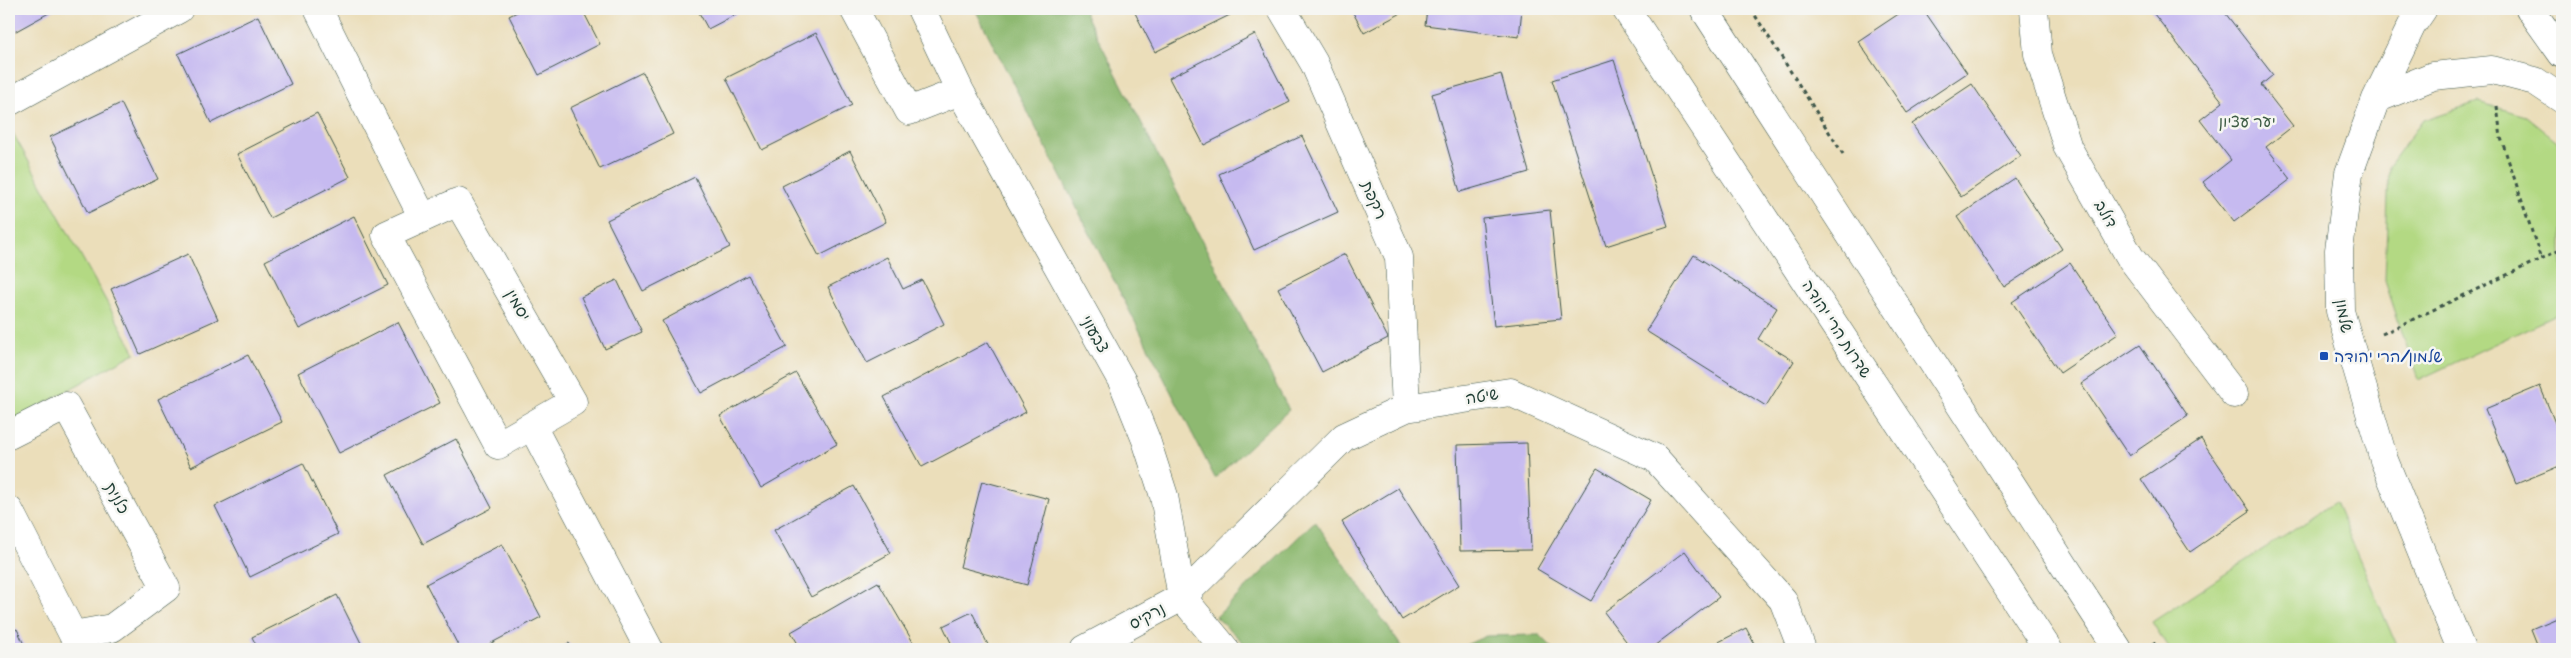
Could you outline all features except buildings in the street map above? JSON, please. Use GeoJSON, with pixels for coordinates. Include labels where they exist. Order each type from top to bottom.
{"type":"FeatureCollection","features":[{"type":"Feature","properties":{"kind":"street"},"geometry":{"type":"LineString","coordinates":[[9,102],[179,9]]}},
{"type":"Feature","properties":{"kind":"street"},"geometry":{"type":"LineString","coordinates":[[318,9],[423,218]]}},
{"type":"Feature","properties":{"kind":"street"},"geometry":{"type":"LineString","coordinates":[[854,9],[909,111],[960,91]]}},
{"type":"Feature","properties":{"kind":"street","name":"צבעוני"},"geometry":{"type":"LineString","coordinates":[[921,9],[960,91],[1123,383],[1146,440],[1164,496],[1182,597]]}},
{"type":"Feature","properties":{"kind":"street","name":"רקפת"},"geometry":{"type":"LineString","coordinates":[[1282,9],[1314,63],[1399,256],[1406,408]]}},
{"type":"Feature","properties":{"kind":"street","name":"שדרות הרי יהודה"},"geometry":{"type":"LineString","coordinates":[[1626,9],[2048,649]]}},
{"type":"Feature","properties":{"kind":"street"},"geometry":{"type":"LineString","coordinates":[[1704,9],[2118,649]]}},
{"type":"Feature","properties":{"kind":"street","name":"דולב"},"geometry":{"type":"LineString","coordinates":[[2034,9],[2038,54],[2068,148],[2130,258],[2234,394]]}},
{"type":"Feature","properties":{"kind":"street","name":"שלמון"},"geometry":{"type":"LineString","coordinates":[[2423,9],[2412,25],[2376,99],[2349,173],[2339,250],[2340,311],[2384,460],[2462,649]]}},
{"type":"Feature","properties":{"kind":"street"},"geometry":{"type":"LineString","coordinates":[[2530,9],[2562,54]]}},
{"type":"Feature","properties":{"kind":"street"},"geometry":{"type":"LineString","coordinates":[[2376,99],[2433,76],[2492,70],[2535,81],[2562,99]]}},
{"type":"Feature","properties":{"kind":"street","name":"יסמין"},"geometry":{"type":"LineString","coordinates":[[458,202],[573,402],[498,445],[386,235],[423,218],[458,202]]}},
{"type":"Feature","properties":{"kind":"street","name":"שיטה"},"geometry":{"type":"LineString","coordinates":[[1182,597],[1344,437],[1406,408],[1510,392],[1655,458],[1783,600],[1802,649]]}},
{"type":"Feature","properties":{"kind":"street","name":"כלנית"},"geometry":{"type":"LineString","coordinates":[[9,436],[66,406],[166,588],[117,639],[73,635],[9,510]]}},
{"type":"Feature","properties":{"kind":"street"},"geometry":{"type":"LineString","coordinates":[[532,426],[649,649]]}},
{"type":"Feature","properties":{"kind":"street"},"geometry":{"type":"LineString","coordinates":[[1182,597],[1225,649]]}},
{"type":"Feature","properties":{"kind":"street","name":"נרקיס"},"geometry":{"type":"LineString","coordinates":[[1084,649],[1182,597]]}},
{"type":"Feature","properties":{"kind":"path"},"geometry":{"type":"LineString","coordinates":[[2492,70],[2501,138],[2541,259]]}},
{"type":"Feature","properties":{"kind":"path"},"geometry":{"type":"LineString","coordinates":[[2350,349],[2562,249]]}},
{"type":"Feature","properties":{"kind":"green space"},"geometry":{"type":"Polygon","coordinates":[[[975,9],[1083,9],[1289,410],[1215,478],[975,9]]]}},
{"type":"Feature","properties":{"kind":"green space"},"geometry":{"type":"Polygon","coordinates":[[[2478,102],[2526,116],[2562,145],[2562,312],[2418,380],[2385,281],[2389,166],[2423,120],[2478,102]]]}},
{"type":"Feature","properties":{"kind":"green space"},"geometry":{"type":"Polygon","coordinates":[[[9,126],[135,353],[9,423],[9,126]]]}},
{"type":"Feature","properties":{"kind":"green space"},"geometry":{"type":"Polygon","coordinates":[[[2335,502],[2398,649],[2169,649],[2152,622],[2335,502]]]}},
{"type":"Feature","properties":{"kind":"green space"},"geometry":{"type":"Polygon","coordinates":[[[1315,521],[1403,649],[1250,649],[1216,617],[1315,521]]]}},
{"type":"Feature","properties":{"kind":"green space"},"geometry":{"type":"Polygon","coordinates":[[[1540,635],[1554,649],[1457,649],[1486,636],[1540,635]]]}},
{"type":"Feature","properties":{"kind":"place","name":"שלמון/הרי יהודה"},"geometry":{"type":"Point","coordinates":[2324,356]}},
{"type":"Feature","properties":{"kind":"park label","name":"יער עציון"},"geometry":{"type":"Point","coordinates":[2247,121]}}]}
